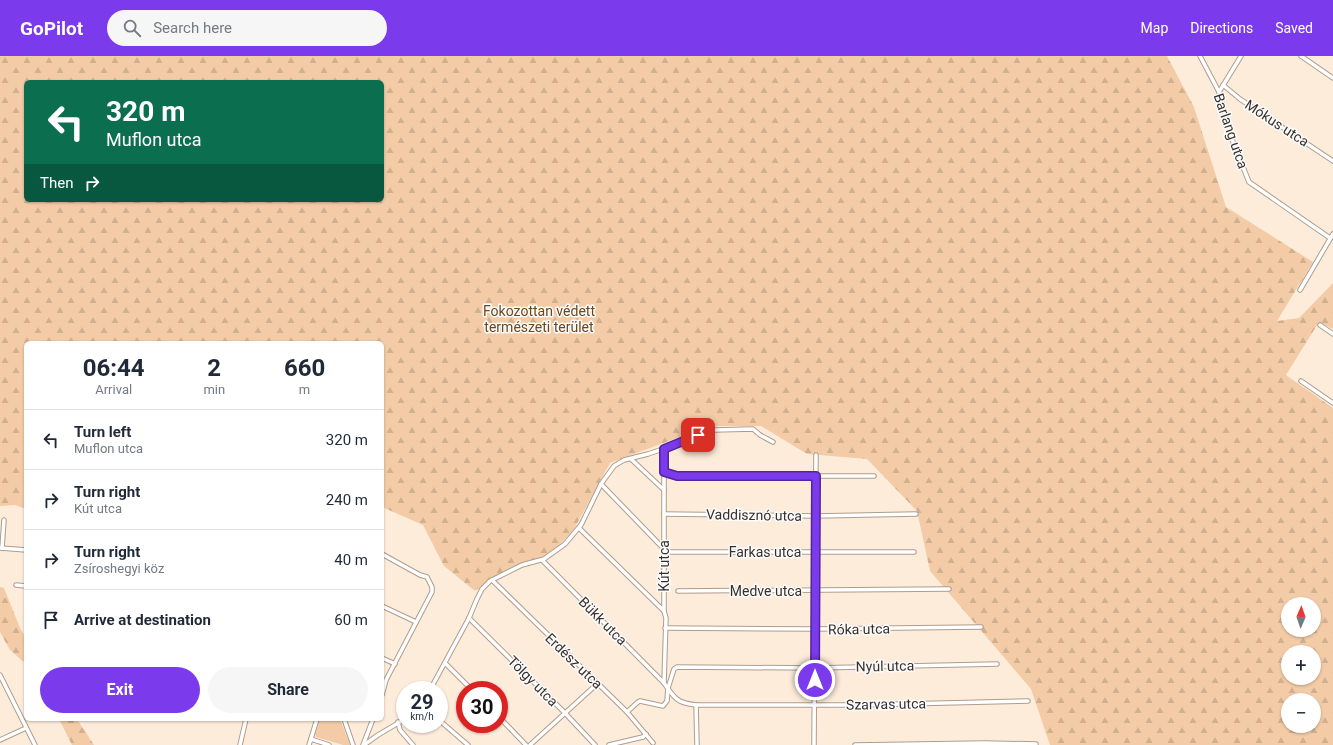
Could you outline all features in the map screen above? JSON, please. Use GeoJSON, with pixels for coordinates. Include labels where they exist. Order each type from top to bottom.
{"type":"FeatureCollection","features":[{"type":"Feature","properties":{"kind":"street","name":"Barlang utca"},"geometry":{"type":"LineString","coordinates":[[1200,56],[1219,92],[1233,142],[1249,182],[1330,238]]}},
{"type":"Feature","properties":{"kind":"street"},"geometry":{"type":"LineString","coordinates":[[1219,92],[1241,56]]}},
{"type":"Feature","properties":{"kind":"street"},"geometry":{"type":"LineString","coordinates":[[1301,56],[1333,78]]}},
{"type":"Feature","properties":{"kind":"street","name":"Mókus utca"},"geometry":{"type":"LineString","coordinates":[[1223,85],[1240,99],[1333,161]]}},
{"type":"Feature","properties":{"kind":"street"},"geometry":{"type":"LineString","coordinates":[[1300,290],[1333,234]]}},
{"type":"Feature","properties":{"kind":"street"},"geometry":{"type":"LineString","coordinates":[[1320,324],[1333,334]]}},
{"type":"Feature","properties":{"kind":"street"},"geometry":{"type":"LineString","coordinates":[[1301,381],[1333,403]]}},
{"type":"Feature","properties":{"kind":"street"},"geometry":{"type":"LineString","coordinates":[[435,681],[469,618],[480,592],[492,580],[518,567],[542,560],[563,546],[579,528],[601,484],[614,466],[624,460],[670,447],[717,429],[753,429],[760,435],[773,442]]}},
{"type":"Feature","properties":{"kind":"street","name":"Kút utca"},"geometry":{"type":"LineString","coordinates":[[664,449],[663,550],[664,611],[666,618],[664,682]]}},
{"type":"Feature","properties":{"kind":"street"},"geometry":{"type":"LineString","coordinates":[[814,745],[816,455]]}},
{"type":"Feature","properties":{"kind":"street"},"geometry":{"type":"LineString","coordinates":[[631,458],[664,490]]}},
{"type":"Feature","properties":{"kind":"street"},"geometry":{"type":"LineString","coordinates":[[664,472],[677,476],[874,476]]}},
{"type":"Feature","properties":{"kind":"street"},"geometry":{"type":"LineString","coordinates":[[601,484],[663,550]]}},
{"type":"Feature","properties":{"kind":"street","name":"Vaddisznó utca"},"geometry":{"type":"LineString","coordinates":[[664,514],[816,516],[916,514]]}},
{"type":"Feature","properties":{"kind":"street"},"geometry":{"type":"LineString","coordinates":[[4,520],[1,548],[24,550]]}},
{"type":"Feature","properties":{"kind":"street"},"geometry":{"type":"LineString","coordinates":[[579,528],[664,611]]}},
{"type":"Feature","properties":{"kind":"street","name":"Farkas utca"},"geometry":{"type":"LineString","coordinates":[[663,550],[914,552]]}},
{"type":"Feature","properties":{"kind":"street"},"geometry":{"type":"LineString","coordinates":[[384,555],[420,575],[427,577],[432,587],[432,592],[386,680],[384,688]]}},
{"type":"Feature","properties":{"kind":"street","name":"Bükk utca"},"geometry":{"type":"LineString","coordinates":[[542,560],[664,682],[668,688]]}},
{"type":"Feature","properties":{"kind":"street","name":"Erdész utca"},"geometry":{"type":"LineString","coordinates":[[492,580],[627,712],[654,743]]}},
{"type":"Feature","properties":{"kind":"street"},"geometry":{"type":"LineString","coordinates":[[16,586],[24,586]]}},
{"type":"Feature","properties":{"kind":"street","name":"Medve utca"},"geometry":{"type":"LineString","coordinates":[[678,591],[949,589]]}},
{"type":"Feature","properties":{"kind":"street"},"geometry":{"type":"LineString","coordinates":[[384,607],[416,622]]}},
{"type":"Feature","properties":{"kind":"street","name":"Tölgy utca"},"geometry":{"type":"LineString","coordinates":[[469,618],[564,712],[595,745]]}},
{"type":"Feature","properties":{"kind":"street","name":"Róka utca"},"geometry":{"type":"LineString","coordinates":[[665,628],[816,629],[981,627]]}},
{"type":"Feature","properties":{"kind":"street"},"geometry":{"type":"LineString","coordinates":[[384,659],[395,664]]}},
{"type":"Feature","properties":{"kind":"street"},"geometry":{"type":"LineString","coordinates":[[445,663],[463,681]]}},
{"type":"Feature","properties":{"kind":"street","name":"Nyúl utca"},"geometry":{"type":"LineString","coordinates":[[668,688],[674,669],[677,667],[815,668],[997,664]]}},
{"type":"Feature","properties":{"kind":"street"},"geometry":{"type":"LineString","coordinates":[[0,675],[35,745]]}},
{"type":"Feature","properties":{"kind":"street"},"geometry":{"type":"LineString","coordinates":[[530,745],[564,712],[597,684]]}},
{"type":"Feature","properties":{"kind":"street"},"geometry":{"type":"LineString","coordinates":[[627,712],[640,701],[663,706],[667,701],[668,688]]}},
{"type":"Feature","properties":{"kind":"street","name":"Szarvas utca"},"geometry":{"type":"LineString","coordinates":[[668,688],[677,700],[686,704],[696,705],[882,705],[1028,701]]}},
{"type":"Feature","properties":{"kind":"street"},"geometry":{"type":"LineString","coordinates":[[696,705],[697,745]]}},
{"type":"Feature","properties":{"kind":"street"},"geometry":{"type":"LineString","coordinates":[[240,745],[246,721]]}},
{"type":"Feature","properties":{"kind":"street"},"geometry":{"type":"LineString","coordinates":[[309,745],[316,721]]}},
{"type":"Feature","properties":{"kind":"street"},"geometry":{"type":"LineString","coordinates":[[345,721],[353,745]]}},
{"type":"Feature","properties":{"kind":"street"},"geometry":{"type":"LineString","coordinates":[[364,745],[372,721]]}},
{"type":"Feature","properties":{"kind":"street"},"geometry":{"type":"LineString","coordinates":[[364,745],[378,734],[396,723]]}},
{"type":"Feature","properties":{"kind":"street"},"geometry":{"type":"LineString","coordinates":[[508,726],[526,745]]}},
{"type":"Feature","properties":{"kind":"street"},"geometry":{"type":"LineString","coordinates":[[0,740],[26,728]]}},
{"type":"Feature","properties":{"kind":"street"},"geometry":{"type":"LineString","coordinates":[[448,728],[468,745]]}},
{"type":"Feature","properties":{"kind":"street"},"geometry":{"type":"LineString","coordinates":[[403,733],[413,745]]}},
{"type":"Feature","properties":{"kind":"street"},"geometry":{"type":"LineString","coordinates":[[609,745],[643,737],[646,734]]}},
{"type":"Feature","properties":{"kind":"street"},"geometry":{"type":"LineString","coordinates":[[311,739],[329,745]]}},
{"type":"Feature","properties":{"kind":"street"},"geometry":{"type":"LineString","coordinates":[[855,745],[978,743],[1036,744]]}},
{"type":"Feature","properties":{"kind":"green space","name":"Fokozottan védett természeti terület"},"geometry":{"type":"Polygon","coordinates":[[[0,56],[1167,56],[1194,107],[1226,207],[1313,262],[1277,321],[1299,318],[1333,283],[1333,329],[1319,322],[1286,375],[1333,408],[1333,745],[1050,745],[1031,689],[930,571],[917,511],[867,459],[807,454],[761,426],[709,426],[610,463],[573,531],[550,554],[517,565],[490,580],[475,591],[444,566],[423,525],[384,508],[384,341],[24,341],[24,508],[15,505],[0,506],[0,56]]]}},
{"type":"Feature","properties":{"kind":"green space"},"geometry":{"type":"Polygon","coordinates":[[[0,587],[4,588],[24,635],[24,662],[10,650],[0,632],[0,587]]]}},
{"type":"Feature","properties":{"kind":"green space"},"geometry":{"type":"Polygon","coordinates":[[[60,721],[78,721],[94,745],[72,745],[60,721]]]}},
{"type":"Feature","properties":{"kind":"green space"},"geometry":{"type":"Polygon","coordinates":[[[318,721],[341,721],[350,745],[343,745],[316,737],[315,734],[318,721]]]}},
{"type":"Feature","properties":{"kind":"route"},"geometry":{"type":"LineString","coordinates":[[698,435],[664,449],[664,472],[677,476],[816,476],[815,680]]}}]}
